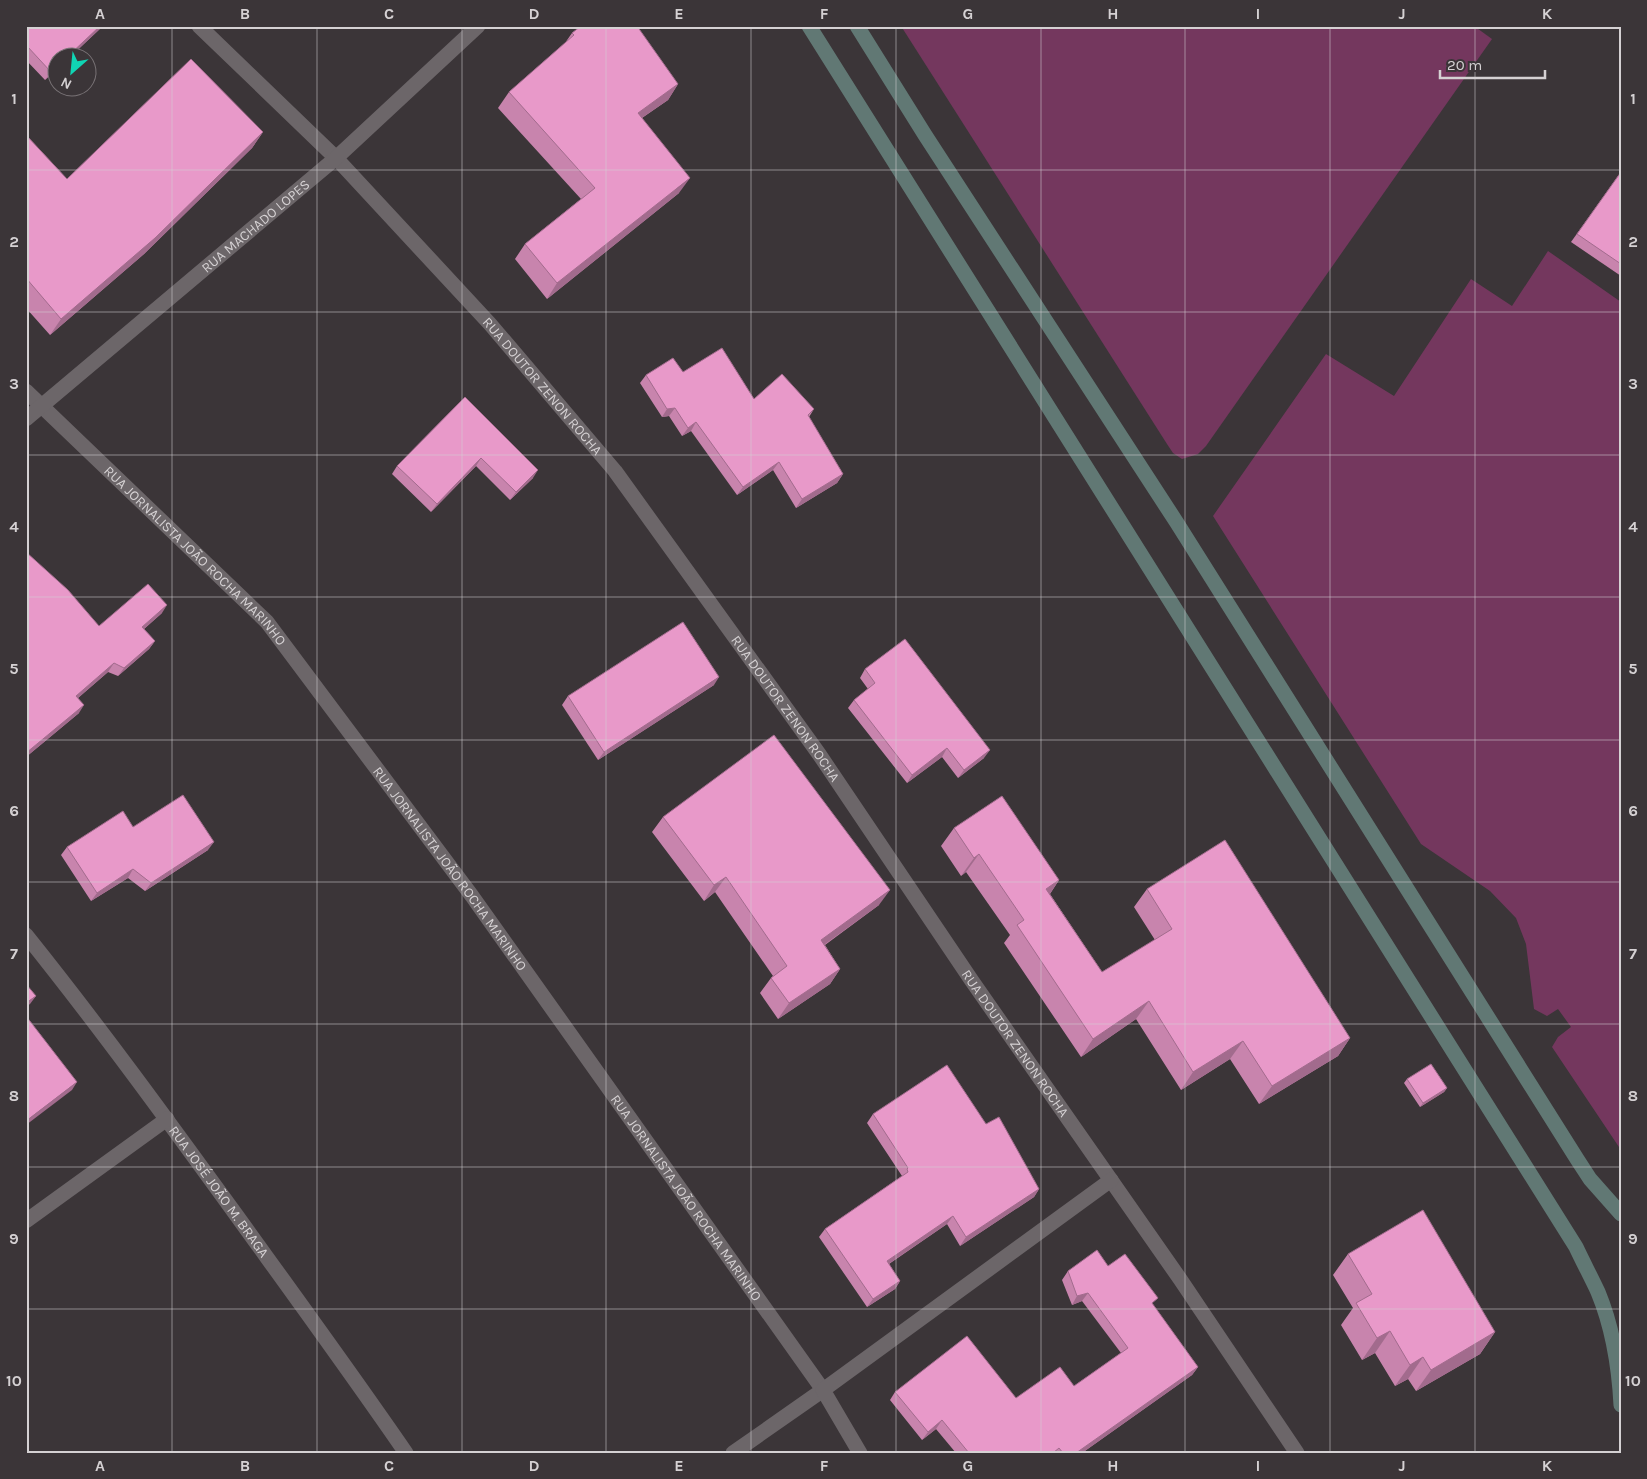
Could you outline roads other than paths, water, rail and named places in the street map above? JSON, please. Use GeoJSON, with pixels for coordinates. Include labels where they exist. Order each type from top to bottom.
{"type":"FeatureCollection","features":[{"type":"Feature","properties":{"kind":"main road"},"geometry":{"type":"LineString","coordinates":[[809,26],[1576,1246],[1598,1293],[1610,1330],[1619,1369],[1621,1405]]}},
{"type":"Feature","properties":{"kind":"main road"},"geometry":{"type":"LineString","coordinates":[[858,26],[925,135],[1177,523],[1576,1159],[1590,1179],[1621,1214]]}},
{"type":"Feature","properties":{"kind":"street","name":"RUA DOUTOR ZENON ROCHA"},"geometry":{"type":"LineString","coordinates":[[199,26],[336,158],[490,324],[615,471],[819,754],[972,981],[1111,1180],[1297,1453]]}},
{"type":"Feature","properties":{"kind":"street","name":"RUA MACHADO LOPES"},"geometry":{"type":"LineString","coordinates":[[26,419],[336,158],[478,26]]}},
{"type":"Feature","properties":{"kind":"street","name":"RUA JORNALISTA JOÃO ROCHA MARINHO"},"geometry":{"type":"LineString","coordinates":[[26,391],[267,622],[472,896],[823,1390],[860,1453]]}},
{"type":"Feature","properties":{"kind":"street","name":"RUA JOSÉ JOÃO M. BRAGA"},"geometry":{"type":"LineString","coordinates":[[26,934],[64,981],[167,1119],[365,1393],[406,1453]]}},
{"type":"Feature","properties":{"kind":"street"},"geometry":{"type":"LineString","coordinates":[[26,1221],[167,1119]]}},
{"type":"Feature","properties":{"kind":"street"},"geometry":{"type":"LineString","coordinates":[[733,1453],[823,1390],[1111,1180]]}}]}
